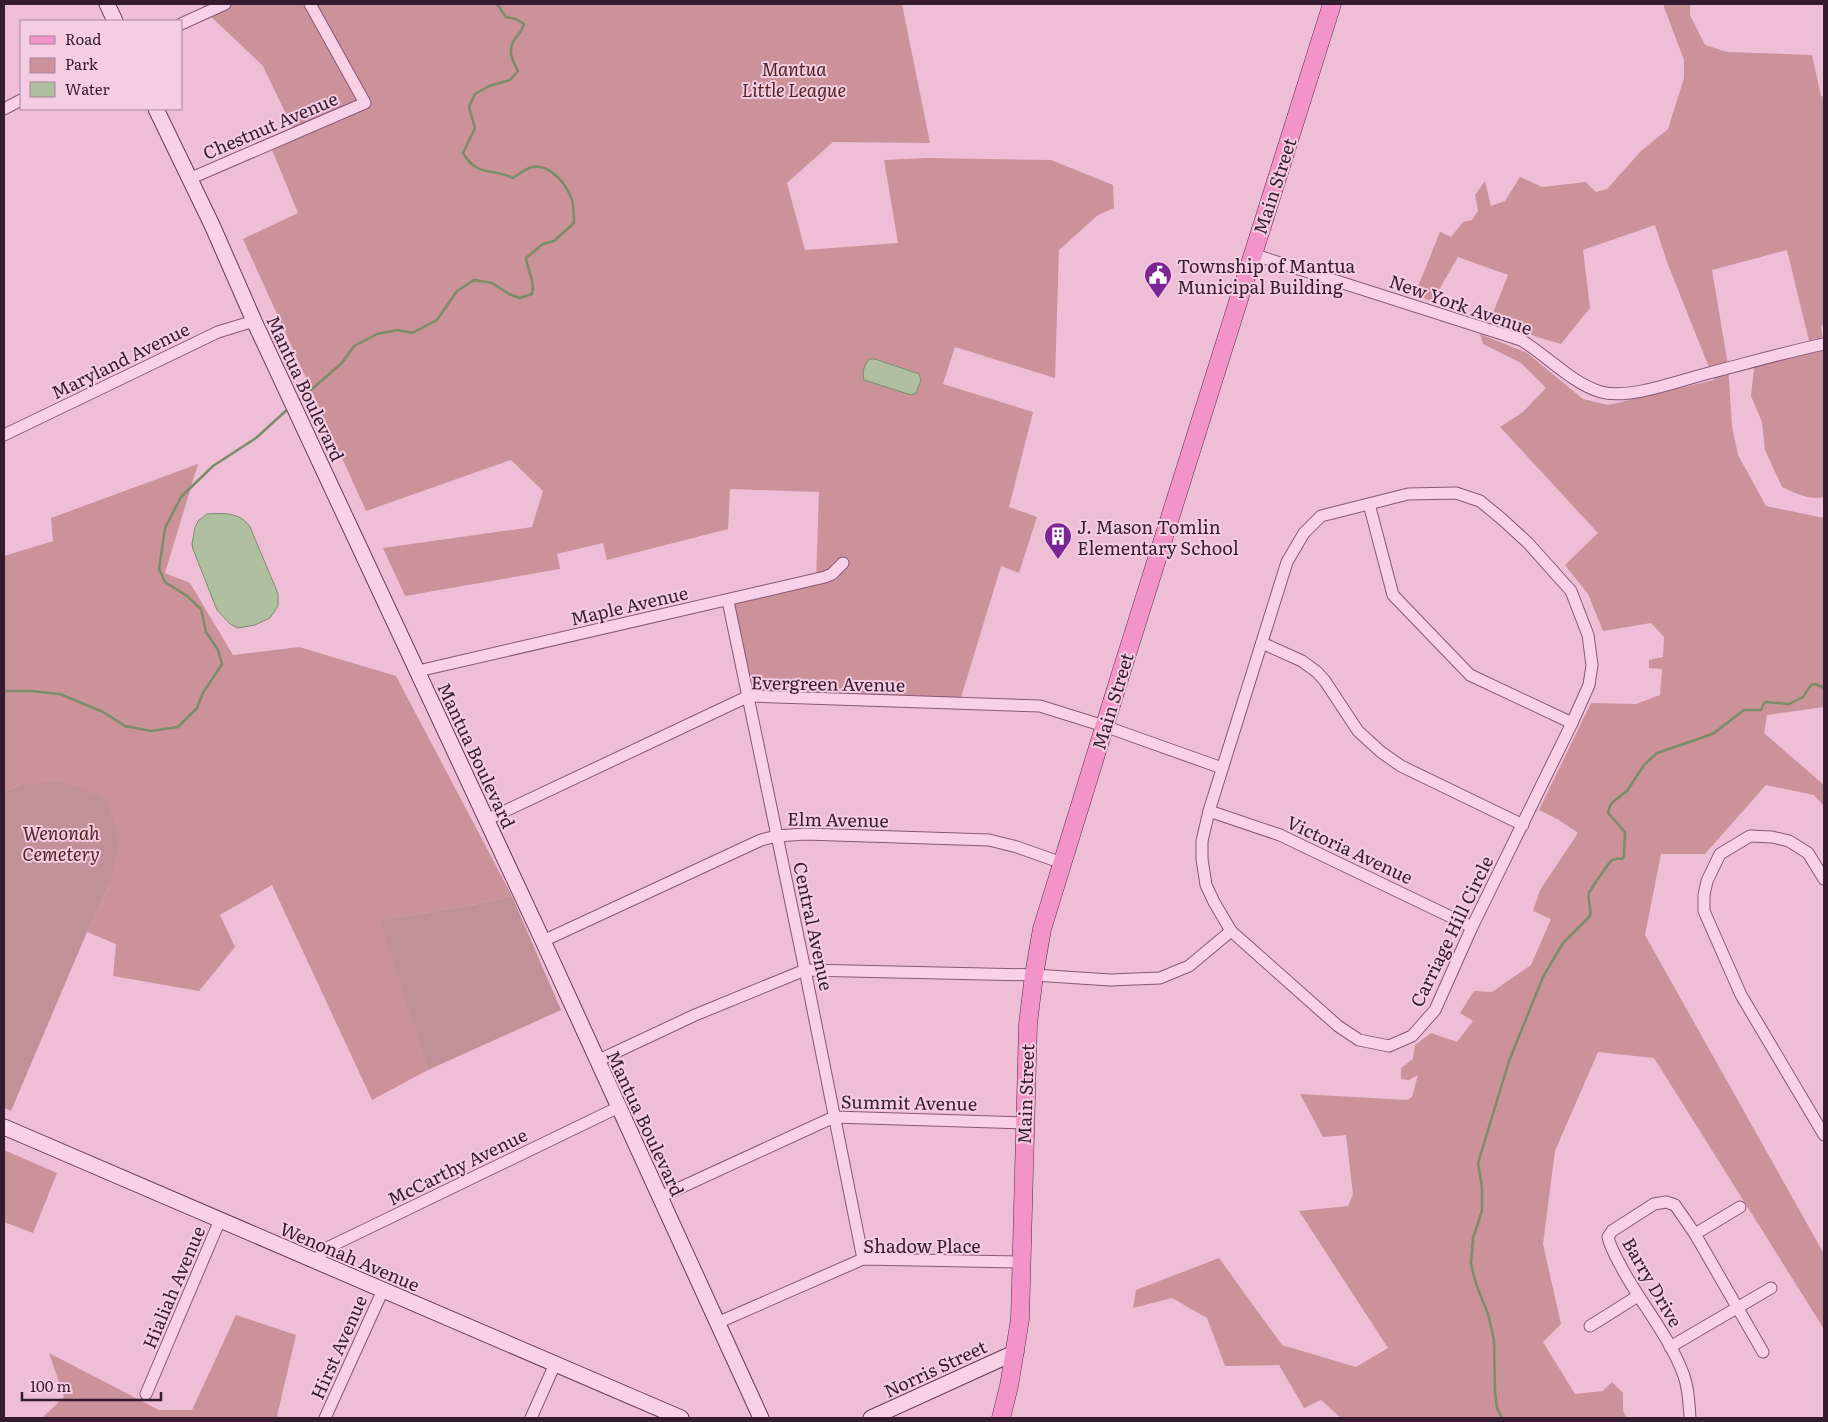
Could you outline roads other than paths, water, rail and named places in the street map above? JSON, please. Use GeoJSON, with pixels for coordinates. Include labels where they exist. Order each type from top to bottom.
{"type":"FeatureCollection","features":[{"type":"Feature","properties":{"kind":"main road"},"geometry":{"type":"LineString","coordinates":[[107,4],[115,20]]}},
{"type":"Feature","properties":{"kind":"main road","name":"Main Street"},"geometry":{"type":"LineString","coordinates":[[1001,1418],[1010,1386],[1020,1319],[1020,1262],[1028,1024],[1042,929],[1104,726],[1332,4]]}},
{"type":"Feature","properties":{"kind":"main road","name":"Mantua Boulevard"},"geometry":{"type":"LineString","coordinates":[[156,110],[212,225],[254,321],[486,820],[543,941],[603,1058],[619,1107],[761,1418]]}},
{"type":"Feature","properties":{"kind":"main road","name":"Wenonah Avenue"},"geometry":{"type":"LineString","coordinates":[[4,1127],[681,1418]]}},
{"type":"Feature","properties":{"kind":"main road","name":"Norris Street"},"geometry":{"type":"LineString","coordinates":[[871,1418],[1016,1352]]}},
{"type":"Feature","properties":{"kind":"street"},"geometry":{"type":"LineString","coordinates":[[182,24],[225,4]]}},
{"type":"Feature","properties":{"kind":"street","name":"Chestnut Avenue"},"geometry":{"type":"LineString","coordinates":[[189,179],[365,103],[310,4]]}},
{"type":"Feature","properties":{"kind":"street"},"geometry":{"type":"LineString","coordinates":[[4,108],[20,100]]}},
{"type":"Feature","properties":{"kind":"street","name":"New York Avenue"},"geometry":{"type":"LineString","coordinates":[[1252,254],[1521,340],[1537,349],[1578,381],[1603,392],[1623,393],[1665,385],[1824,344]]}},
{"type":"Feature","properties":{"kind":"street","name":"Maryland Avenue"},"geometry":{"type":"LineString","coordinates":[[4,435],[218,332],[254,321]]}},
{"type":"Feature","properties":{"kind":"street","name":"Carriage Hill Circle"},"geometry":{"type":"LineString","coordinates":[[1456,493],[1480,501],[1528,543],[1570,591],[1588,635],[1592,665],[1589,685],[1572,723],[1472,927],[1435,1010],[1412,1036],[1389,1046],[1359,1040],[1338,1026],[1231,931],[1206,884],[1202,859],[1202,840],[1209,811],[1287,562],[1304,533],[1321,516],[1369,504],[1408,494],[1456,493]]}},
{"type":"Feature","properties":{"kind":"street"},"geometry":{"type":"LineString","coordinates":[[1369,504],[1393,594],[1470,674],[1572,723]]}},
{"type":"Feature","properties":{"kind":"street","name":"Maple Avenue"},"geometry":{"type":"LineString","coordinates":[[418,671],[728,601],[825,577],[832,574],[843,564]]}},
{"type":"Feature","properties":{"kind":"street","name":"Central Avenue"},"geometry":{"type":"LineString","coordinates":[[728,601],[863,1259]]}},
{"type":"Feature","properties":{"kind":"street"},"geometry":{"type":"LineString","coordinates":[[1262,643],[1302,661],[1317,672],[1358,731],[1381,752],[1401,766],[1523,825]]}},
{"type":"Feature","properties":{"kind":"street","name":"Evergreen Avenue"},"geometry":{"type":"LineString","coordinates":[[486,820],[749,696],[1026,705],[1049,709],[1104,726],[1222,768]]}},
{"type":"Feature","properties":{"kind":"street","name":"Victoria Avenue"},"geometry":{"type":"LineString","coordinates":[[1209,811],[1280,835],[1472,927]]}},
{"type":"Feature","properties":{"kind":"street","name":"Elm Avenue"},"geometry":{"type":"LineString","coordinates":[[543,941],[762,840],[777,836],[805,834],[989,840],[1062,863]]}},
{"type":"Feature","properties":{"kind":"street"},"geometry":{"type":"LineString","coordinates":[[1824,879],[1808,853],[1789,841],[1772,837],[1750,836],[1720,854],[1707,881],[1704,895],[1704,911],[1741,995],[1824,1135]]}},
{"type":"Feature","properties":{"kind":"street"},"geometry":{"type":"LineString","coordinates":[[603,1058],[695,1015],[805,970],[1034,975],[1110,980],[1160,978],[1189,966],[1231,931]]}},
{"type":"Feature","properties":{"kind":"street","name":"McCarthy Avenue"},"geometry":{"type":"LineString","coordinates":[[317,1262],[322,1252],[327,1248],[619,1107]]}},
{"type":"Feature","properties":{"kind":"street","name":"Summit Avenue"},"geometry":{"type":"LineString","coordinates":[[660,1197],[834,1117],[1024,1123]]}},
{"type":"Feature","properties":{"kind":"street","name":"Barry Drive"},"geometry":{"type":"LineString","coordinates":[[1690,1418],[1688,1390],[1684,1375],[1670,1347],[1610,1246],[1608,1237],[1612,1231],[1654,1204],[1666,1202],[1674,1206],[1695,1234],[1763,1352]]}},
{"type":"Feature","properties":{"kind":"street"},"geometry":{"type":"LineString","coordinates":[[1695,1234],[1740,1208]]}},
{"type":"Feature","properties":{"kind":"street","name":"Hialiah Avenue"},"geometry":{"type":"LineString","coordinates":[[146,1394],[220,1220]]}},
{"type":"Feature","properties":{"kind":"street","name":"Shadow Place"},"geometry":{"type":"LineString","coordinates":[[717,1323],[863,1259],[1020,1262]]}},
{"type":"Feature","properties":{"kind":"street"},"geometry":{"type":"LineString","coordinates":[[1670,1347],[1772,1288]]}},
{"type":"Feature","properties":{"kind":"street","name":"Hirst Avenue"},"geometry":{"type":"LineString","coordinates":[[325,1418],[383,1290]]}},
{"type":"Feature","properties":{"kind":"street"},"geometry":{"type":"LineString","coordinates":[[1590,1326],[1638,1296]]}},
{"type":"Feature","properties":{"kind":"street"},"geometry":{"type":"LineString","coordinates":[[531,1418],[555,1364]]}},
{"type":"Feature","properties":{"kind":"water"},"geometry":{"type":"Polygon","coordinates":[[[870,359],[919,374],[921,380],[916,393],[911,395],[864,380],[864,368],[870,359]]]}},
{"type":"Feature","properties":{"kind":"water"},"geometry":{"type":"Polygon","coordinates":[[[207,514],[231,514],[241,518],[250,527],[278,594],[278,606],[270,618],[255,625],[238,628],[230,624],[217,610],[192,544],[198,521],[207,514]]]}},
{"type":"Feature","properties":{"kind":"waterway"},"geometry":{"type":"LineString","coordinates":[[297,402],[342,363],[354,346],[377,334],[398,330],[412,333],[437,320],[457,291],[474,280],[492,283],[509,294],[520,298],[532,294],[532,280],[526,258],[543,244],[554,241],[574,223],[570,194],[552,172],[540,167],[533,167],[513,178],[480,169],[474,166],[463,153],[475,128],[469,107],[475,94],[489,86],[510,80],[518,71],[513,61],[511,49],[524,24],[516,19],[506,17],[497,4]]}},
{"type":"Feature","properties":{"kind":"waterway"},"geometry":{"type":"LineString","coordinates":[[4,691],[60,694],[103,712],[125,726],[151,731],[178,727],[197,708],[203,693],[222,664],[218,650],[206,632],[201,609],[187,596],[165,582],[159,569],[165,528],[181,497],[213,466],[256,438],[289,408]]}},
{"type":"Feature","properties":{"kind":"waterway"},"geometry":{"type":"LineString","coordinates":[[1502,1418],[1497,1408],[1495,1392],[1494,1340],[1488,1314],[1476,1284],[1471,1264],[1473,1238],[1482,1211],[1482,1187],[1478,1163],[1509,1061],[1543,977],[1563,943],[1590,916],[1589,893],[1596,882],[1611,861],[1616,858],[1622,859],[1624,856],[1625,832],[1608,813],[1610,806],[1627,791],[1644,765],[1657,753],[1714,733],[1744,710],[1761,710],[1766,702],[1789,704],[1803,697],[1811,685],[1815,684],[1824,688]]}},
{"type":"Feature","properties":{"kind":"place","name":"Township of Mantua Municipal Building"},"geometry":{"type":"Point","coordinates":[1158,299]}},
{"type":"Feature","properties":{"kind":"place","name":"J. Mason Tomlin Elementary School"},"geometry":{"type":"Point","coordinates":[1058,560]}},
{"type":"Feature","properties":{"kind":"park label","name":"Mantua Little League"},"geometry":{"type":"Point","coordinates":[794,78]}},
{"type":"Feature","properties":{"kind":"park label","name":"Wenonah Cemetery"},"geometry":{"type":"Point","coordinates":[61,842]}}]}
